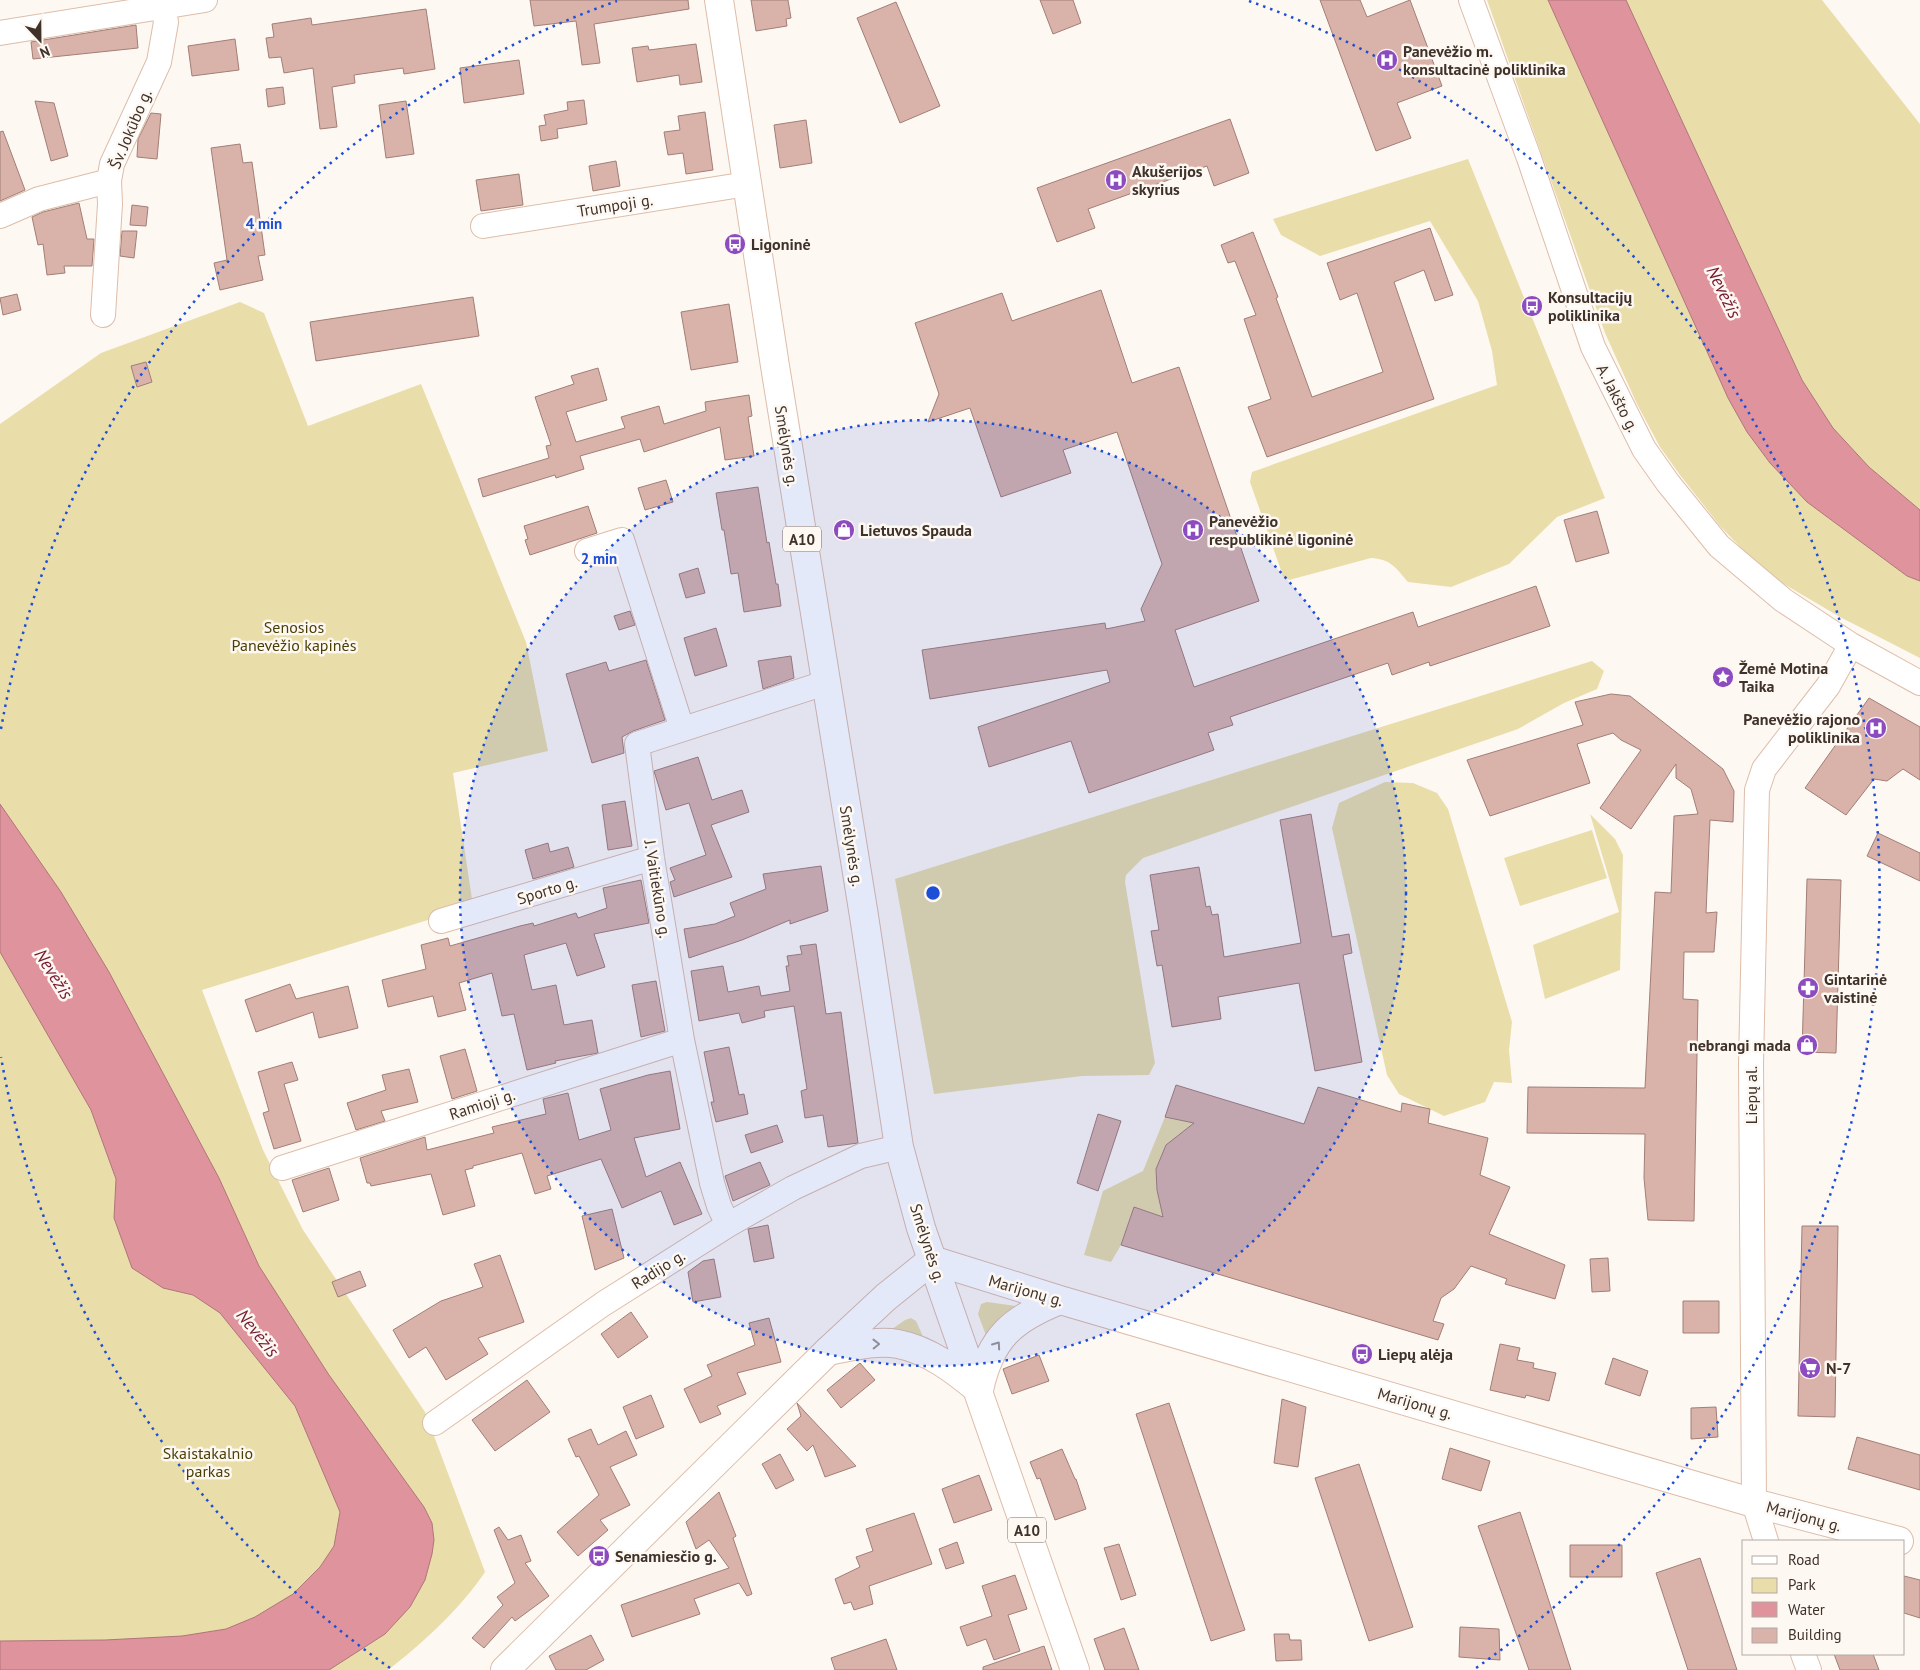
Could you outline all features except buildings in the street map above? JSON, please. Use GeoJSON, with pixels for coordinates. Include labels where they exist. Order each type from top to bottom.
{"type":"FeatureCollection","features":[{"type":"Feature","properties":{"kind":"main road","name":"Smėlynės g."},"geometry":{"type":"LineString","coordinates":[[719,0],[899,1147],[921,1228],[1075,1670]]}},
{"type":"Feature","properties":{"kind":"main road","name":"Marijonų g."},"geometry":{"type":"LineString","coordinates":[[932,1260],[1060,1300],[1754,1503],[1895,1540]]}},
{"type":"Feature","properties":{"kind":"main road"},"geometry":{"type":"LineString","coordinates":[[505,1670],[828,1351],[886,1297],[932,1260]]}},
{"type":"Feature","properties":{"kind":"main road"},"geometry":{"type":"LineString","coordinates":[[828,1351],[866,1345],[897,1344],[927,1353],[979,1390],[983,1370],[994,1347],[1010,1328],[1022,1317],[1060,1300]]}},
{"type":"Feature","properties":{"kind":"main road"},"geometry":{"type":"LineString","coordinates":[[1905,1542],[1920,1547]]}},
{"type":"Feature","properties":{"kind":"street"},"geometry":{"type":"LineString","coordinates":[[0,33],[163,5],[205,0]]}},
{"type":"Feature","properties":{"kind":"street","name":"A. Jakšto g."},"geometry":{"type":"LineString","coordinates":[[1471,0],[1542,194],[1593,347],[1644,449],[1668,483],[1719,546],[1783,600],[1851,646],[1920,683]]}},
{"type":"Feature","properties":{"kind":"street","name":"Šv. Jokūbo g."},"geometry":{"type":"LineString","coordinates":[[103,315],[110,204],[109,181],[112,164],[159,62],[166,22],[163,5]]}},
{"type":"Feature","properties":{"kind":"street"},"geometry":{"type":"LineString","coordinates":[[0,216],[39,199],[109,181]]}},
{"type":"Feature","properties":{"kind":"street","name":"Trumpoji g."},"geometry":{"type":"LineString","coordinates":[[483,226],[747,184]]}},
{"type":"Feature","properties":{"kind":"street"},"geometry":{"type":"LineString","coordinates":[[587,551],[622,540],[682,728]]}},
{"type":"Feature","properties":{"kind":"street","name":"Liepų al."},"geometry":{"type":"LineString","coordinates":[[1766,1540],[1754,1503],[1751,1064],[1757,790],[1764,769],[1828,686],[1851,646]]}},
{"type":"Feature","properties":{"kind":"street","name":"J. Vaitiekūno g."},"geometry":{"type":"LineString","coordinates":[[728,1225],[712,1184],[682,1040],[652,858],[637,744],[825,683]]}},
{"type":"Feature","properties":{"kind":"street","name":"Sporto g."},"geometry":{"type":"LineString","coordinates":[[441,921],[652,858]]}},
{"type":"Feature","properties":{"kind":"street","name":"Ramioji g."},"geometry":{"type":"LineString","coordinates":[[282,1168],[682,1040]]}},
{"type":"Feature","properties":{"kind":"street","name":"Radijo g."},"geometry":{"type":"LineString","coordinates":[[435,1423],[603,1304],[728,1225],[793,1188],[860,1156],[899,1147]]}},
{"type":"Feature","properties":{"kind":"street"},"geometry":{"type":"LineString","coordinates":[[1803,1655],[1809,1670]]}},
{"type":"Feature","properties":{"kind":"green space"},"geometry":{"type":"Polygon","coordinates":[[[1487,0],[1548,0],[1728,398],[1747,432],[1770,463],[1807,502],[1907,576],[1920,581],[1920,658],[1840,617],[1777,580],[1750,557],[1720,526],[1660,447],[1637,404],[1605,333],[1487,0]]]}},
{"type":"Feature","properties":{"kind":"green space"},"geometry":{"type":"Polygon","coordinates":[[[1626,0],[1822,0],[1920,124],[1920,510],[1869,467],[1833,428],[1802,380],[1626,0]]]}},
{"type":"Feature","properties":{"kind":"green space"},"geometry":{"type":"Polygon","coordinates":[[[1468,159],[1605,498],[1557,517],[1509,564],[1451,587],[1408,582],[1388,562],[1371,558],[1289,580],[1283,576],[1250,482],[1252,472],[1497,385],[1492,351],[1478,301],[1430,221],[1320,256],[1281,235],[1273,219],[1468,159]]]}},
{"type":"Feature","properties":{"kind":"green space"},"geometry":{"type":"Polygon","coordinates":[[[240,302],[264,313],[308,426],[421,384],[526,642],[548,751],[453,773],[473,906],[202,990],[263,1150],[303,1230],[425,1412],[485,1572],[453,1612],[414,1649],[388,1670],[0,1670],[0,424],[101,353],[240,302]]]}},
{"type":"Feature","properties":{"kind":"green space"},"geometry":{"type":"Polygon","coordinates":[[[1592,661],[1604,671],[1597,689],[1564,703],[1518,729],[1143,858],[1126,875],[1125,882],[1155,1063],[1149,1075],[1082,1076],[934,1094],[895,879],[1592,661]]]}},
{"type":"Feature","properties":{"kind":"green space"},"geometry":{"type":"Polygon","coordinates":[[[1385,782],[1413,783],[1437,793],[1448,809],[1512,1022],[1509,1050],[1512,1083],[1494,1082],[1485,1102],[1444,1116],[1399,1094],[1387,1075],[1332,828],[1339,803],[1385,782]]]}},
{"type":"Feature","properties":{"kind":"green space"},"geometry":{"type":"Polygon","coordinates":[[[1590,814],[1615,839],[1623,855],[1620,970],[1545,999],[1533,945],[1619,912],[1590,814]]]}},
{"type":"Feature","properties":{"kind":"green space"},"geometry":{"type":"Polygon","coordinates":[[[1592,830],[1607,878],[1520,906],[1504,858],[1592,830]]]}},
{"type":"Feature","properties":{"kind":"green space"},"geometry":{"type":"Polygon","coordinates":[[[1165,1117],[1194,1123],[1156,1169],[1157,1190],[1163,1217],[1134,1207],[1121,1245],[1111,1262],[1084,1255],[1103,1191],[1143,1171],[1165,1117]]]}},
{"type":"Feature","properties":{"kind":"green space"},"geometry":{"type":"Polygon","coordinates":[[[987,1302],[1016,1306],[987,1338],[978,1314],[981,1304],[987,1302]]]}},
{"type":"Feature","properties":{"kind":"green space"},"geometry":{"type":"Polygon","coordinates":[[[911,1318],[916,1321],[925,1341],[885,1334],[905,1320],[911,1318]]]}},
{"type":"Feature","properties":{"kind":"water","name":"Nevėžis"},"geometry":{"type":"Polygon","coordinates":[[[1548,0],[1626,0],[1802,380],[1833,428],[1869,467],[1920,510],[1920,581],[1907,576],[1807,502],[1770,463],[1747,432],[1728,398],[1548,0]]]}},
{"type":"Feature","properties":{"kind":"water","name":"Nevėžis"},"geometry":{"type":"Polygon","coordinates":[[[0,804],[61,892],[109,972],[219,1178],[259,1266],[329,1375],[424,1507],[432,1523],[434,1540],[432,1554],[425,1580],[410,1607],[385,1634],[329,1670],[0,1670],[0,1641],[105,1640],[182,1636],[226,1629],[255,1617],[293,1594],[320,1567],[334,1546],[340,1512],[295,1406],[220,1313],[193,1295],[163,1288],[132,1268],[114,1218],[116,1179],[91,1110],[0,952],[0,804]]]}},
{"type":"Feature","properties":{"kind":"place","name":"Panevėžio m. konsultacinė poliklinika"},"geometry":{"type":"Point","coordinates":[1387,60]}},
{"type":"Feature","properties":{"kind":"place","name":"Akušerijos skyrius"},"geometry":{"type":"Point","coordinates":[1116,180]}},
{"type":"Feature","properties":{"kind":"place","name":"Ligoninė"},"geometry":{"type":"Point","coordinates":[735,244]}},
{"type":"Feature","properties":{"kind":"place","name":"Konsultacijų poliklinika"},"geometry":{"type":"Point","coordinates":[1532,306]}},
{"type":"Feature","properties":{"kind":"place","name":"Lietuvos Spauda"},"geometry":{"type":"Point","coordinates":[844,530]}},
{"type":"Feature","properties":{"kind":"place","name":"Panevėžio respublikinė ligoninė"},"geometry":{"type":"Point","coordinates":[1193,530]}},
{"type":"Feature","properties":{"kind":"place","name":"Žemė Motina Taika"},"geometry":{"type":"Point","coordinates":[1723,677]}},
{"type":"Feature","properties":{"kind":"place","name":"Panevėžio rajono poliklinika"},"geometry":{"type":"Point","coordinates":[1876,728]}},
{"type":"Feature","properties":{"kind":"place","name":"Gintarinė vaistinė"},"geometry":{"type":"Point","coordinates":[1808,988]}},
{"type":"Feature","properties":{"kind":"place","name":"nebrangi mada"},"geometry":{"type":"Point","coordinates":[1807,1045]}},
{"type":"Feature","properties":{"kind":"place","name":"Liepų alėja"},"geometry":{"type":"Point","coordinates":[1362,1354]}},
{"type":"Feature","properties":{"kind":"place","name":"N-7"},"geometry":{"type":"Point","coordinates":[1810,1368]}},
{"type":"Feature","properties":{"kind":"place","name":"Senamiesčio g."},"geometry":{"type":"Point","coordinates":[599,1556]}},
{"type":"Feature","properties":{"kind":"park label","name":"Senosios Panevėžio kapinės"},"geometry":{"type":"Point","coordinates":[294,636]}},
{"type":"Feature","properties":{"kind":"park label","name":"Skaistakalnio parkas"},"geometry":{"type":"Point","coordinates":[208,1462]}}]}
